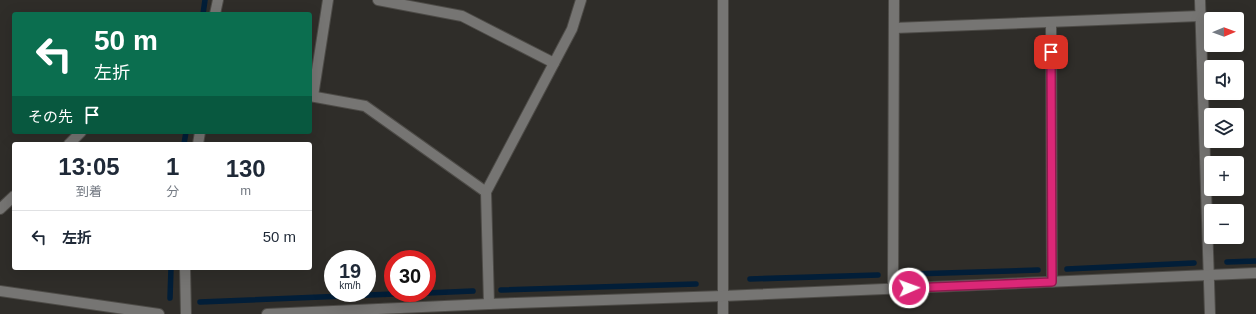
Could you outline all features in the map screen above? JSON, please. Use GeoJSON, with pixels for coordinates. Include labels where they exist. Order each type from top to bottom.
{"type":"FeatureCollection","features":[{"type":"Feature","properties":{"kind":"street"},"geometry":{"type":"LineString","coordinates":[[215,12],[218,0]]}},
{"type":"Feature","properties":{"kind":"street"},"geometry":{"type":"LineString","coordinates":[[328,0],[312,96],[365,106],[486,192]]}},
{"type":"Feature","properties":{"kind":"street"},"geometry":{"type":"LineString","coordinates":[[378,0],[462,16],[554,63]]}},
{"type":"Feature","properties":{"kind":"street"},"geometry":{"type":"LineString","coordinates":[[489,304],[486,192],[572,29],[581,0]]}},
{"type":"Feature","properties":{"kind":"street"},"geometry":{"type":"LineString","coordinates":[[723,0],[723,314]]}},
{"type":"Feature","properties":{"kind":"street"},"geometry":{"type":"LineString","coordinates":[[894,0],[894,288]]}},
{"type":"Feature","properties":{"kind":"street"},"geometry":{"type":"LineString","coordinates":[[1200,0],[1210,314]]}},
{"type":"Feature","properties":{"kind":"street"},"geometry":{"type":"LineString","coordinates":[[894,28],[1200,16]]}},
{"type":"Feature","properties":{"kind":"street"},"geometry":{"type":"LineString","coordinates":[[1051,22],[1052,282]]}},
{"type":"Feature","properties":{"kind":"street"},"geometry":{"type":"LineString","coordinates":[[71,142],[80,134]]}},
{"type":"Feature","properties":{"kind":"street"},"geometry":{"type":"LineString","coordinates":[[0,209],[12,198]]}},
{"type":"Feature","properties":{"kind":"street"},"geometry":{"type":"LineString","coordinates":[[185,270],[186,314]]}},
{"type":"Feature","properties":{"kind":"street"},"geometry":{"type":"LineString","coordinates":[[267,314],[1256,273]]}},
{"type":"Feature","properties":{"kind":"street"},"geometry":{"type":"LineString","coordinates":[[0,291],[159,314]]}},
{"type":"Feature","properties":{"kind":"waterway"},"geometry":{"type":"LineString","coordinates":[[203,12],[205,0]]}},
{"type":"Feature","properties":{"kind":"waterway"},"geometry":{"type":"LineString","coordinates":[[184,142],[186,134]]}},
{"type":"Feature","properties":{"kind":"waterway"},"geometry":{"type":"LineString","coordinates":[[1227,262],[1256,261]]}},
{"type":"Feature","properties":{"kind":"waterway"},"geometry":{"type":"LineString","coordinates":[[1067,269],[1194,263]]}},
{"type":"Feature","properties":{"kind":"waterway"},"geometry":{"type":"LineString","coordinates":[[170,298],[171,270]]}},
{"type":"Feature","properties":{"kind":"waterway"},"geometry":{"type":"LineString","coordinates":[[912,274],[1038,270]]}},
{"type":"Feature","properties":{"kind":"waterway"},"geometry":{"type":"LineString","coordinates":[[750,279],[878,275]]}},
{"type":"Feature","properties":{"kind":"waterway"},"geometry":{"type":"LineString","coordinates":[[501,290],[696,284]]}},
{"type":"Feature","properties":{"kind":"waterway"},"geometry":{"type":"LineString","coordinates":[[436,293],[473,291]]}},
{"type":"Feature","properties":{"kind":"waterway"},"geometry":{"type":"LineString","coordinates":[[200,302],[384,294]]}},
{"type":"Feature","properties":{"kind":"route"},"geometry":{"type":"LineString","coordinates":[[909,288],[1052,282],[1051,52]]}}]}
